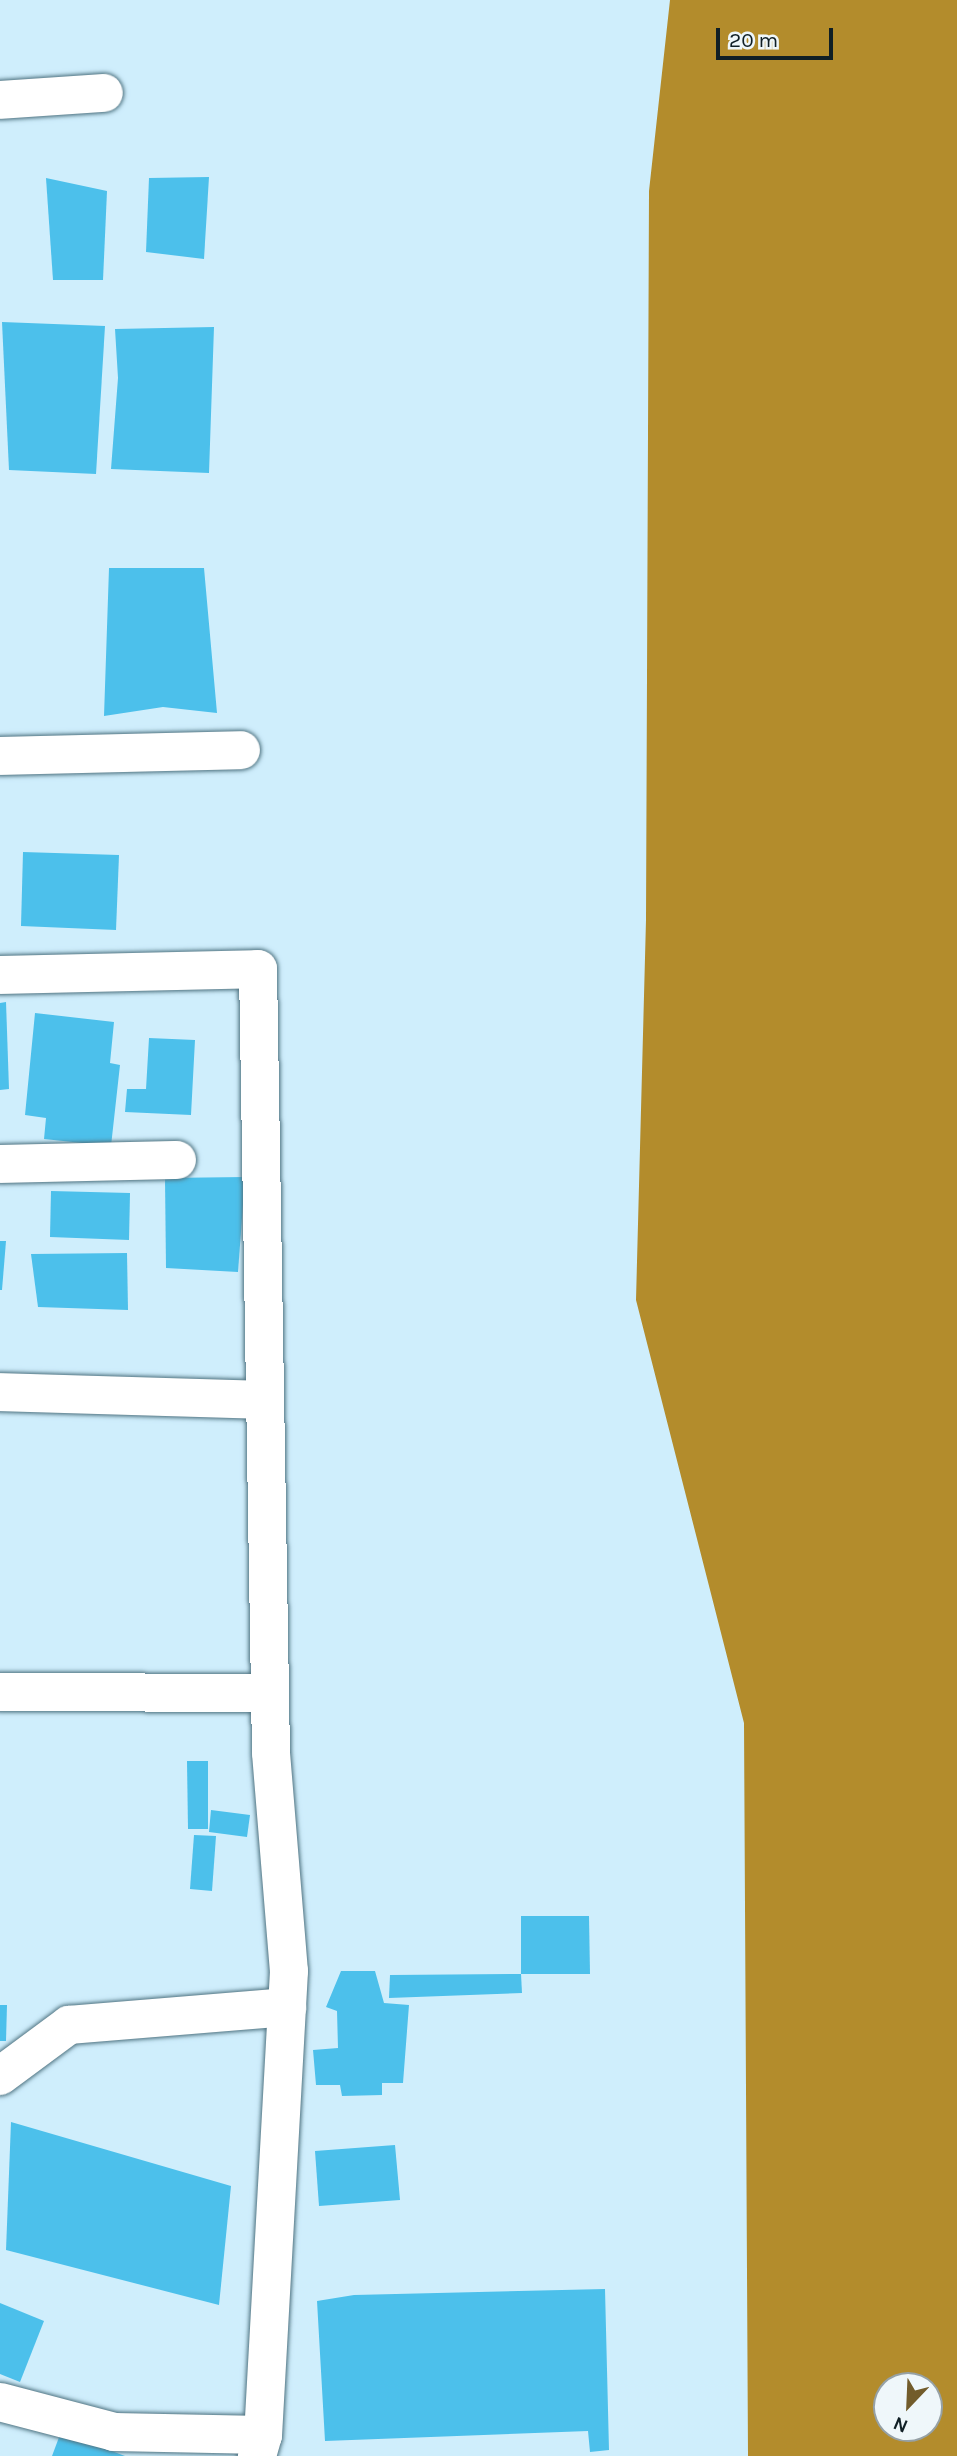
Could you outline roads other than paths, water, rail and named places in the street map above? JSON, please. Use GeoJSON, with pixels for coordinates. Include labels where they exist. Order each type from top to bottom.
{"type":"FeatureCollection","features":[{"type":"Feature","properties":{"kind":"street"},"geometry":{"type":"LineString","coordinates":[[0,100],[104,93]]}},
{"type":"Feature","properties":{"kind":"street"},"geometry":{"type":"LineString","coordinates":[[0,756],[241,750]]}},
{"type":"Feature","properties":{"kind":"street"},"geometry":{"type":"LineString","coordinates":[[0,975],[258,969],[270,1693],[289,1971],[260,2445],[114,2432],[0,2402]]}},
{"type":"Feature","properties":{"kind":"street"},"geometry":{"type":"LineString","coordinates":[[0,1164],[177,1160]]}},
{"type":"Feature","properties":{"kind":"street"},"geometry":{"type":"LineString","coordinates":[[0,1392],[265,1400]]}},
{"type":"Feature","properties":{"kind":"street"},"geometry":{"type":"LineString","coordinates":[[0,1692],[270,1693]]}},
{"type":"Feature","properties":{"kind":"street"},"geometry":{"type":"LineString","coordinates":[[0,2076],[69,2025],[287,2007]]}}]}
